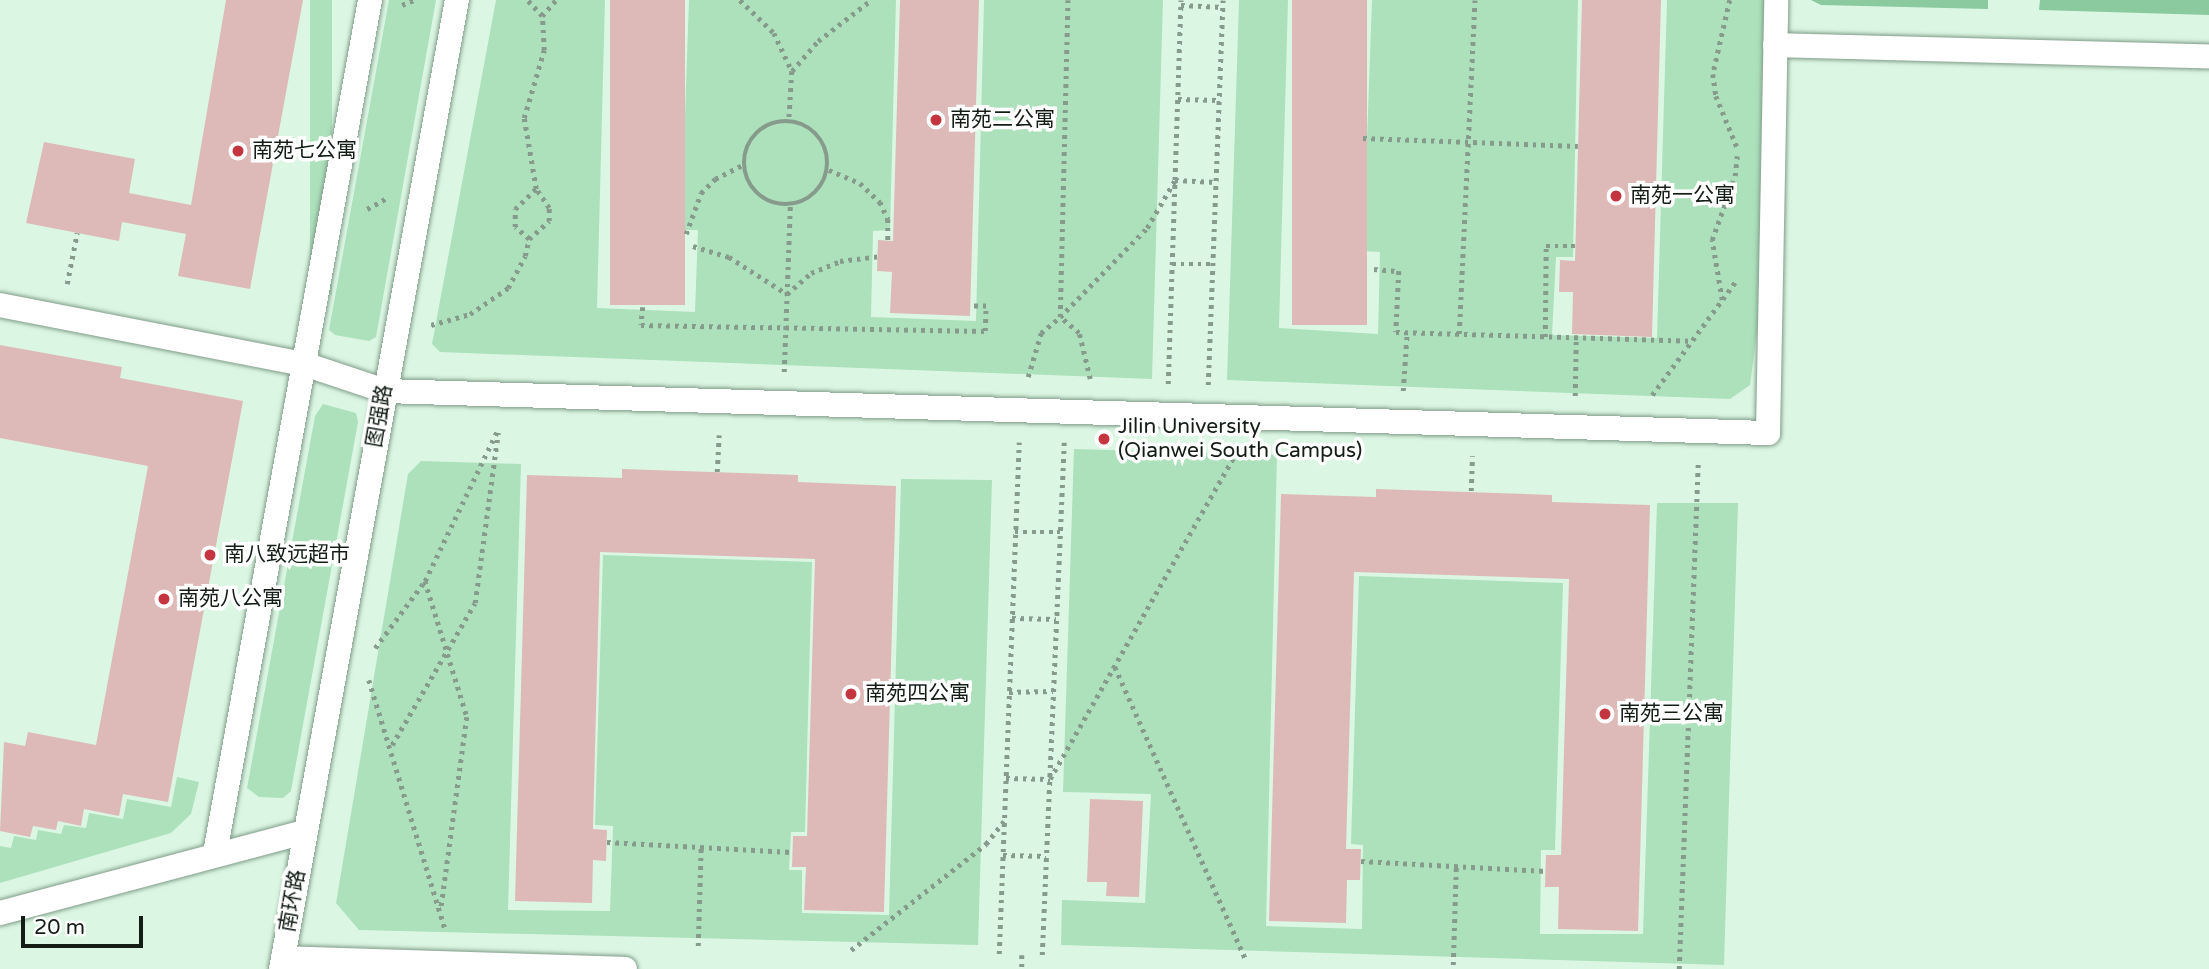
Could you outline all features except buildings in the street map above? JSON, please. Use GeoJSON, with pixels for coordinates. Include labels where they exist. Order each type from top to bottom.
{"type":"FeatureCollection","features":[{"type":"Feature","properties":{"kind":"lane"},"geometry":{"type":"LineString","coordinates":[[215,853],[370,0]]}},
{"type":"Feature","properties":{"kind":"lane","name":"图强路"},"geometry":{"type":"LineString","coordinates":[[306,832],[457,0]]}},
{"type":"Feature","properties":{"kind":"lane"},"geometry":{"type":"LineString","coordinates":[[0,305],[304,365],[385,391],[1768,433],[1776,0]]}},
{"type":"Feature","properties":{"kind":"lane"},"geometry":{"type":"LineString","coordinates":[[1775,45],[2209,56]]}},
{"type":"Feature","properties":{"kind":"lane"},"geometry":{"type":"LineString","coordinates":[[0,914],[215,853],[306,832]]}},
{"type":"Feature","properties":{"kind":"lane","name":"南环路"},"geometry":{"type":"LineString","coordinates":[[282,964],[306,832]]}},
{"type":"Feature","properties":{"kind":"lane"},"geometry":{"type":"LineString","coordinates":[[282,964],[625,969]]}},
{"type":"Feature","properties":{"kind":"path"},"geometry":{"type":"LineString","coordinates":[[427,326],[470,314],[508,288],[529,239],[541,233],[549,221],[545,197],[536,189],[524,118],[544,50],[542,16],[527,0]]}},
{"type":"Feature","properties":{"kind":"path"},"geometry":{"type":"LineString","coordinates":[[542,16],[556,0]]}},
{"type":"Feature","properties":{"kind":"path"},"geometry":{"type":"LineString","coordinates":[[740,0],[774,33],[792,71],[789,121]]}},
{"type":"Feature","properties":{"kind":"path"},"geometry":{"type":"LineString","coordinates":[[792,71],[818,41],[871,0]]}},
{"type":"Feature","properties":{"kind":"path"},"geometry":{"type":"LineString","coordinates":[[1060,317],[1069,0]]}},
{"type":"Feature","properties":{"kind":"path"},"geometry":{"type":"LineString","coordinates":[[1208,390],[1223,0]]}},
{"type":"Feature","properties":{"kind":"path"},"geometry":{"type":"LineString","coordinates":[[1459,334],[1475,0]]}},
{"type":"Feature","properties":{"kind":"path"},"geometry":{"type":"LineString","coordinates":[[1723,300],[1712,240],[1735,176],[1738,146],[1716,96],[1713,74],[1730,0]]}},
{"type":"Feature","properties":{"kind":"path"},"geometry":{"type":"LineString","coordinates":[[1168,388],[1181,3],[1223,7]]}},
{"type":"Feature","properties":{"kind":"path"},"geometry":{"type":"LineString","coordinates":[[1178,99],[1219,100]]}},
{"type":"Feature","properties":{"kind":"path"},"geometry":{"type":"LineString","coordinates":[[789,121],[803,124],[823,143],[829,170],[816,195],[790,205],[776,205],[753,190],[744,164],[746,150],[763,128],[789,121]]}},
{"type":"Feature","properties":{"kind":"path"},"geometry":{"type":"LineString","coordinates":[[1363,138],[1578,146]]}},
{"type":"Feature","properties":{"kind":"path"},"geometry":{"type":"LineString","coordinates":[[686,234],[701,193],[715,178],[744,164]]}},
{"type":"Feature","properties":{"kind":"path"},"geometry":{"type":"LineString","coordinates":[[829,170],[860,183],[880,202],[888,219],[887,240]]}},
{"type":"Feature","properties":{"kind":"path"},"geometry":{"type":"LineString","coordinates":[[1027,384],[1031,354],[1041,333],[1147,228],[1175,180]]}},
{"type":"Feature","properties":{"kind":"path"},"geometry":{"type":"LineString","coordinates":[[1175,180],[1216,182]]}},
{"type":"Feature","properties":{"kind":"path"},"geometry":{"type":"LineString","coordinates":[[529,239],[515,227],[515,209],[536,189]]}},
{"type":"Feature","properties":{"kind":"path"},"geometry":{"type":"LineString","coordinates":[[363,211],[400,192]]}},
{"type":"Feature","properties":{"kind":"path"},"geometry":{"type":"LineString","coordinates":[[783,376],[790,205]]}},
{"type":"Feature","properties":{"kind":"path"},"geometry":{"type":"LineString","coordinates":[[67,284],[77,233]]}},
{"type":"Feature","properties":{"kind":"path"},"geometry":{"type":"LineString","coordinates":[[693,246],[729,257],[787,294]]}},
{"type":"Feature","properties":{"kind":"path"},"geometry":{"type":"LineString","coordinates":[[1545,337],[1546,246],[1575,246]]}},
{"type":"Feature","properties":{"kind":"path"},"geometry":{"type":"LineString","coordinates":[[787,294],[820,269],[878,256]]}},
{"type":"Feature","properties":{"kind":"path"},"geometry":{"type":"LineString","coordinates":[[1646,404],[1749,264],[1771,263]]}},
{"type":"Feature","properties":{"kind":"path"},"geometry":{"type":"LineString","coordinates":[[1172,264],[1212,264]]}},
{"type":"Feature","properties":{"kind":"path"},"geometry":{"type":"LineString","coordinates":[[1374,269],[1399,271],[1396,332],[1692,341]]}},
{"type":"Feature","properties":{"kind":"path"},"geometry":{"type":"LineString","coordinates":[[643,307],[641,325],[985,331],[986,306],[970,306]]}},
{"type":"Feature","properties":{"kind":"path"},"geometry":{"type":"LineString","coordinates":[[1060,317],[1079,333],[1092,386]]}},
{"type":"Feature","properties":{"kind":"path"},"geometry":{"type":"LineString","coordinates":[[1403,396],[1407,332]]}},
{"type":"Feature","properties":{"kind":"path"},"geometry":{"type":"LineString","coordinates":[[1575,402],[1576,338]]}},
{"type":"Feature","properties":{"kind":"path"},"geometry":{"type":"LineString","coordinates":[[371,653],[425,581],[498,429],[475,603],[392,745]]}},
{"type":"Feature","properties":{"kind":"path"},"geometry":{"type":"LineString","coordinates":[[717,472],[719,434]]}},
{"type":"Feature","properties":{"kind":"path"},"geometry":{"type":"LineString","coordinates":[[999,954],[1019,441]]}},
{"type":"Feature","properties":{"kind":"path"},"geometry":{"type":"LineString","coordinates":[[1042,956],[1064,442]]}},
{"type":"Feature","properties":{"kind":"path"},"geometry":{"type":"LineString","coordinates":[[1050,779],[1241,445]]}},
{"type":"Feature","properties":{"kind":"path"},"geometry":{"type":"LineString","coordinates":[[1471,491],[1472,451]]}},
{"type":"Feature","properties":{"kind":"path"},"geometry":{"type":"LineString","coordinates":[[1679,969],[1698,456]]}},
{"type":"Feature","properties":{"kind":"path"},"geometry":{"type":"LineString","coordinates":[[1015,532],[1060,532]]}},
{"type":"Feature","properties":{"kind":"path"},"geometry":{"type":"LineString","coordinates":[[425,581],[467,717],[441,914]]}},
{"type":"Feature","properties":{"kind":"path"},"geometry":{"type":"LineString","coordinates":[[1012,618],[1056,619]]}},
{"type":"Feature","properties":{"kind":"path"},"geometry":{"type":"LineString","coordinates":[[1114,666],[1247,960]]}},
{"type":"Feature","properties":{"kind":"path"},"geometry":{"type":"LineString","coordinates":[[368,675],[392,745],[448,940]]}},
{"type":"Feature","properties":{"kind":"path"},"geometry":{"type":"LineString","coordinates":[[1009,692],[1053,691]]}},
{"type":"Feature","properties":{"kind":"path"},"geometry":{"type":"LineString","coordinates":[[1006,778],[1050,779]]}},
{"type":"Feature","properties":{"kind":"path"},"geometry":{"type":"LineString","coordinates":[[851,950],[986,844],[1004,820]]}},
{"type":"Feature","properties":{"kind":"path"},"geometry":{"type":"LineString","coordinates":[[607,842],[792,852]]}},
{"type":"Feature","properties":{"kind":"path"},"geometry":{"type":"LineString","coordinates":[[698,946],[701,847]]}},
{"type":"Feature","properties":{"kind":"path"},"geometry":{"type":"LineString","coordinates":[[1003,855],[1046,856]]}},
{"type":"Feature","properties":{"kind":"path"},"geometry":{"type":"LineString","coordinates":[[1361,861],[1546,871]]}},
{"type":"Feature","properties":{"kind":"path"},"geometry":{"type":"LineString","coordinates":[[1453,965],[1456,867]]}},
{"type":"Feature","properties":{"kind":"path"},"geometry":{"type":"LineString","coordinates":[[1021,955],[1022,969]]}},
{"type":"Feature","properties":{"kind":"green space"},"geometry":{"type":"Polygon","coordinates":[[[310,0],[332,0],[332,295],[310,295],[310,0]]]}},
{"type":"Feature","properties":{"kind":"green space"},"geometry":{"type":"Polygon","coordinates":[[[389,0],[436,0],[376,337],[369,341],[335,335],[329,330],[389,0]]]}},
{"type":"Feature","properties":{"kind":"green space"},"geometry":{"type":"Polygon","coordinates":[[[496,0],[605,0],[597,308],[695,312],[698,230],[681,230],[689,0],[896,0],[890,230],[873,231],[871,317],[976,321],[984,0],[1163,0],[1152,379],[440,352],[432,344],[496,0]]]}},
{"type":"Feature","properties":{"kind":"green space"},"geometry":{"type":"Polygon","coordinates":[[[1239,0],[1288,0],[1279,328],[1378,334],[1380,252],[1363,251],[1372,0],[1578,0],[1573,257],[1556,257],[1552,335],[1657,338],[1667,0],[1766,0],[1758,324],[1750,385],[1730,399],[1227,380],[1239,0]]]}},
{"type":"Feature","properties":{"kind":"green space"},"geometry":{"type":"Polygon","coordinates":[[[1811,0],[1988,0],[1988,9],[1821,5],[1811,0]]]}},
{"type":"Feature","properties":{"kind":"green space"},"geometry":{"type":"Polygon","coordinates":[[[2040,0],[2209,0],[2209,15],[2039,10],[2040,0]]]}},
{"type":"Feature","properties":{"kind":"green space"},"geometry":{"type":"Polygon","coordinates":[[[323,404],[356,413],[358,422],[291,791],[283,798],[259,797],[247,788],[315,416],[323,404]]]}},
{"type":"Feature","properties":{"kind":"green space"},"geometry":{"type":"Polygon","coordinates":[[[1074,449],[1277,455],[1266,926],[1362,929],[1363,845],[1351,844],[1359,576],[1563,583],[1555,850],[1541,850],[1540,934],[1643,934],[1657,503],[1738,503],[1724,965],[1061,945],[1062,900],[1145,903],[1151,794],[1063,792],[1074,449]]]}},
{"type":"Feature","properties":{"kind":"green space"},"geometry":{"type":"Polygon","coordinates":[[[421,461],[521,464],[508,910],[610,911],[613,826],[595,825],[603,555],[812,562],[805,832],[791,832],[789,870],[802,870],[802,913],[889,915],[901,479],[992,480],[978,945],[359,930],[336,903],[408,474],[421,461]]]}},
{"type":"Feature","properties":{"kind":"green space"},"geometry":{"type":"Polygon","coordinates":[[[177,777],[199,782],[191,814],[171,833],[0,883],[0,846],[11,848],[14,836],[36,840],[38,830],[61,834],[64,825],[86,828],[89,813],[123,819],[127,799],[171,807],[177,777]]]}},
{"type":"Feature","properties":{"kind":"place","name":"南苑二公寓"},"geometry":{"type":"Point","coordinates":[936,120]}},
{"type":"Feature","properties":{"kind":"place","name":"南苑七公寓"},"geometry":{"type":"Point","coordinates":[238,151]}},
{"type":"Feature","properties":{"kind":"place","name":"南苑一公寓"},"geometry":{"type":"Point","coordinates":[1616,196]}},
{"type":"Feature","properties":{"kind":"place","name":"Jilin University (Qianwei South Campus)"},"geometry":{"type":"Point","coordinates":[1104,439]}},
{"type":"Feature","properties":{"kind":"place","name":"南八致远超市"},"geometry":{"type":"Point","coordinates":[210,555]}},
{"type":"Feature","properties":{"kind":"place","name":"南苑八公寓"},"geometry":{"type":"Point","coordinates":[164,599]}},
{"type":"Feature","properties":{"kind":"place","name":"南苑四公寓"},"geometry":{"type":"Point","coordinates":[851,694]}},
{"type":"Feature","properties":{"kind":"place","name":"南苑三公寓"},"geometry":{"type":"Point","coordinates":[1605,714]}}]}
